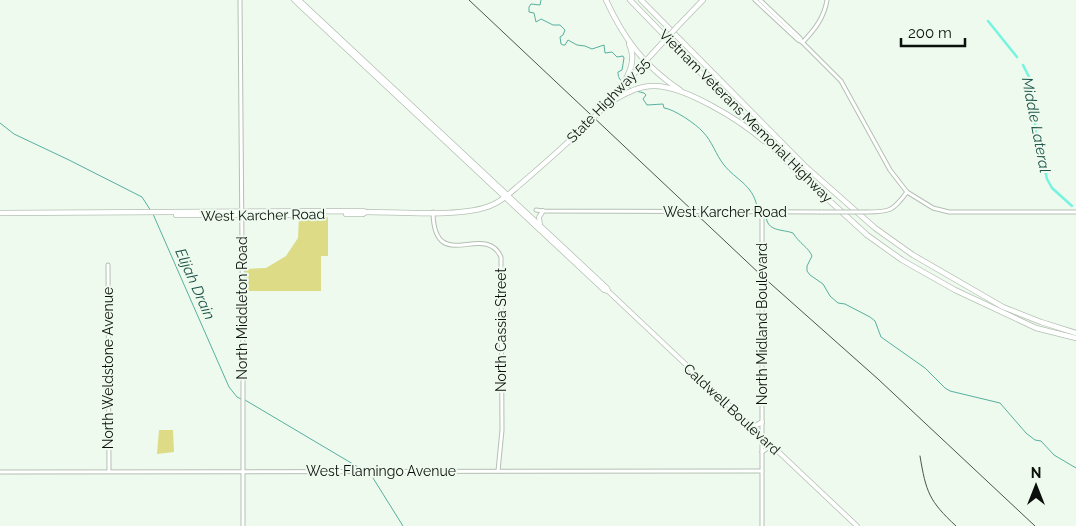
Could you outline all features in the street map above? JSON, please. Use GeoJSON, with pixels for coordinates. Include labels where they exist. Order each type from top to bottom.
{"type":"FeatureCollection","features":[{"type":"Feature","properties":{"kind":"highway","name":"Vietnam Veterans Memorial Highway"},"geometry":{"type":"LineString","coordinates":[[630,0],[786,161],[867,235],[902,260],[955,290],[1036,328],[1076,338]]}},
{"type":"Feature","properties":{"kind":"highway","name":"Vietnam Veterans Memorial Highway"},"geometry":{"type":"LineString","coordinates":[[643,0],[806,167],[875,228],[913,255],[1003,307],[1076,333]]}},
{"type":"Feature","properties":{"kind":"highway","name":"State Highway 55"},"geometry":{"type":"LineString","coordinates":[[506,196],[547,162],[606,104],[618,95],[622,86],[703,0]]}},
{"type":"Feature","properties":{"kind":"highway"},"geometry":{"type":"LineString","coordinates":[[607,2],[627,40],[649,66],[669,82],[720,110],[749,129],[786,161]]}},
{"type":"Feature","properties":{"kind":"highway"},"geometry":{"type":"LineString","coordinates":[[607,2],[618,28],[630,46],[633,56],[631,68],[622,86]]}},
{"type":"Feature","properties":{"kind":"highway"},"geometry":{"type":"LineString","coordinates":[[618,95],[652,86],[671,88],[720,110]]}},
{"type":"Feature","properties":{"kind":"highway","name":"West Karcher Road"},"geometry":{"type":"LineString","coordinates":[[242,214],[473,210],[492,205],[506,196]]}},
{"type":"Feature","properties":{"kind":"highway","name":"West Karcher Road"},"geometry":{"type":"LineString","coordinates":[[0,213],[357,214],[366,212]]}},
{"type":"Feature","properties":{"kind":"main road"},"geometry":{"type":"LineString","coordinates":[[294,0],[454,146]]}},
{"type":"Feature","properties":{"kind":"main road"},"geometry":{"type":"LineString","coordinates":[[299,0],[454,146]]}},
{"type":"Feature","properties":{"kind":"main road","name":"Caldwell Boulevard"},"geometry":{"type":"LineString","coordinates":[[454,146],[604,290],[608,291]]}},
{"type":"Feature","properties":{"kind":"main road","name":"Caldwell Boulevard"},"geometry":{"type":"LineString","coordinates":[[506,196],[541,226],[857,526]]}},
{"type":"Feature","properties":{"kind":"main road"},"geometry":{"type":"LineString","coordinates":[[541,226],[539,221],[543,211]]}},
{"type":"Feature","properties":{"kind":"main road"},"geometry":{"type":"LineString","coordinates":[[750,424],[755,426],[762,422]]}},
{"type":"Feature","properties":{"kind":"street","name":"North Middleton Road"},"geometry":{"type":"LineString","coordinates":[[240,0],[243,526]]}},
{"type":"Feature","properties":{"kind":"street"},"geometry":{"type":"LineString","coordinates":[[755,0],[802,42]]}},
{"type":"Feature","properties":{"kind":"street"},"geometry":{"type":"LineString","coordinates":[[760,0],[841,81],[890,170],[906,192],[933,208],[949,212],[1076,212]]}},
{"type":"Feature","properties":{"kind":"street"},"geometry":{"type":"LineString","coordinates":[[802,42],[819,23],[827,0]]}},
{"type":"Feature","properties":{"kind":"street"},"geometry":{"type":"LineString","coordinates":[[760,5],[775,14]]}},
{"type":"Feature","properties":{"kind":"street","name":"West Karcher Road"},"geometry":{"type":"LineString","coordinates":[[536,210],[867,212],[891,210],[906,192]]}},
{"type":"Feature","properties":{"kind":"street","name":"North Cassia Street"},"geometry":{"type":"LineString","coordinates":[[433,212],[435,233],[441,241],[451,245],[488,245],[495,248],[501,257],[502,430],[498,471]]}},
{"type":"Feature","properties":{"kind":"street","name":"North Midland Boulevard"},"geometry":{"type":"LineString","coordinates":[[762,212],[762,526]]}},
{"type":"Feature","properties":{"kind":"street","name":"North Weldstone Avenue"},"geometry":{"type":"LineString","coordinates":[[108,264],[109,472]]}},
{"type":"Feature","properties":{"kind":"street"},"geometry":{"type":"LineString","coordinates":[[762,452],[766,449],[775,449]]}},
{"type":"Feature","properties":{"kind":"street","name":"West Flamingo Avenue"},"geometry":{"type":"LineString","coordinates":[[0,472],[762,471]]}},
{"type":"Feature","properties":{"kind":"shaded area"},"geometry":{"type":"Polygon","coordinates":[[[299,217],[328,217],[328,256],[321,256],[321,291],[245,291],[245,269],[266,268],[286,256],[298,238],[299,217]]]}},
{"type":"Feature","properties":{"kind":"shaded area"},"geometry":{"type":"Polygon","coordinates":[[[159,430],[173,430],[174,452],[157,454],[159,430]]]}},
{"type":"Feature","properties":{"kind":"waterway"},"geometry":{"type":"LineString","coordinates":[[541,0],[540,5],[531,4],[529,7],[529,12],[534,13],[536,22],[541,19],[553,25],[560,25],[565,30],[560,37],[561,44],[563,45],[568,40],[577,45],[592,49],[604,45],[605,53],[612,52],[617,57],[623,56],[622,70],[618,72],[619,78],[623,82]]}},
{"type":"Feature","properties":{"kind":"waterway","name":"Middle Lateral"},"geometry":{"type":"LineString","coordinates":[[988,21],[1017,57]]}},
{"type":"Feature","properties":{"kind":"waterway","name":"Middle Lateral"},"geometry":{"type":"LineString","coordinates":[[1023,65],[1029,77],[1036,132],[1047,179],[1052,188],[1072,206]]}},
{"type":"Feature","properties":{"kind":"waterway"},"geometry":{"type":"LineString","coordinates":[[626,85],[633,90]]}},
{"type":"Feature","properties":{"kind":"waterway"},"geometry":{"type":"LineString","coordinates":[[636,91],[646,95],[643,99],[647,105],[663,104],[664,108],[679,114],[700,129],[724,165],[748,187],[757,206]]}},
{"type":"Feature","properties":{"kind":"waterway","name":"Elijah Drain"},"geometry":{"type":"LineString","coordinates":[[0,123],[14,134],[142,197],[151,211]]}},
{"type":"Feature","properties":{"kind":"waterway","name":"Elijah Drain"},"geometry":{"type":"LineString","coordinates":[[153,214],[229,387],[241,399]]}},
{"type":"Feature","properties":{"kind":"waterway"},"geometry":{"type":"LineString","coordinates":[[766,216],[769,225],[776,229],[793,233],[809,250],[812,256],[807,266],[807,271],[823,284],[830,296],[838,303],[845,304],[870,317],[875,321],[881,337],[925,368],[945,388],[950,391],[1000,403],[1026,433],[1035,440],[1041,441],[1054,455],[1076,468]]}},
{"type":"Feature","properties":{"kind":"waterway","name":"Elijah Drain"},"geometry":{"type":"LineString","coordinates":[[245,400],[358,467]]}},
{"type":"Feature","properties":{"kind":"waterway","name":"Elijah Drain"},"geometry":{"type":"LineString","coordinates":[[373,478],[403,526]]}},
{"type":"Feature","properties":{"kind":"railway"},"geometry":{"type":"LineString","coordinates":[[469,0],[762,276],[878,379],[1035,526]]}},
{"type":"Feature","properties":{"kind":"railway"},"geometry":{"type":"LineString","coordinates":[[920,456],[924,479],[930,495],[940,510],[956,526]]}}]}
